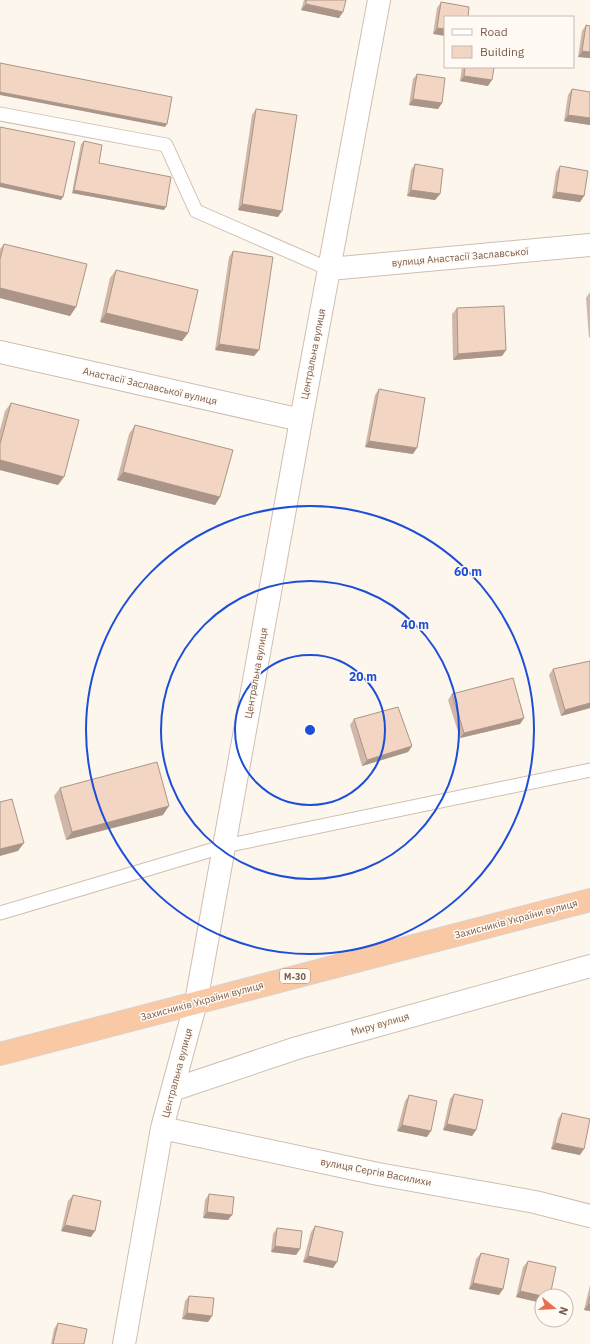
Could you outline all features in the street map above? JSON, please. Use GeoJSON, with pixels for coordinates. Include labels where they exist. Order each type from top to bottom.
{"type":"FeatureCollection","features":[{"type":"Feature","properties":{"kind":"highway","name":"Захисників України вулиця"},"geometry":{"type":"LineString","coordinates":[[0,1054],[590,900]]}},
{"type":"Feature","properties":{"kind":"street","name":"Центральна вулиця"},"geometry":{"type":"LineString","coordinates":[[124,1344],[162,1128],[196,1002],[301,420],[379,0]]}},
{"type":"Feature","properties":{"kind":"street","name":"вулиця Анастасії Заславської"},"geometry":{"type":"LineString","coordinates":[[329,269],[590,245]]}},
{"type":"Feature","properties":{"kind":"street","name":"Анастасії Заславської вулиця"},"geometry":{"type":"LineString","coordinates":[[0,352],[301,420]]}},
{"type":"Feature","properties":{"kind":"street","name":"Миру вулиця"},"geometry":{"type":"LineString","coordinates":[[172,1090],[297,1048],[590,966]]}},
{"type":"Feature","properties":{"kind":"street","name":"вулиця Сергія Василихи"},"geometry":{"type":"LineString","coordinates":[[162,1128],[378,1174],[535,1202],[590,1216]]}},
{"type":"Feature","properties":{"kind":"lane"},"geometry":{"type":"LineString","coordinates":[[0,114],[166,145],[196,211],[329,269]]}},
{"type":"Feature","properties":{"kind":"lane"},"geometry":{"type":"LineString","coordinates":[[0,913],[225,846],[590,770]]}},
{"type":"Feature","properties":{"kind":"building"},"geometry":{"type":"Polygon","coordinates":[[[306,0],[346,0],[343,12],[306,4],[306,0]]]}},
{"type":"Feature","properties":{"kind":"building"},"geometry":{"type":"Polygon","coordinates":[[[441,2],[469,7],[468,16],[444,16],[444,29],[437,28],[441,2]]]}},
{"type":"Feature","properties":{"kind":"building"},"geometry":{"type":"Polygon","coordinates":[[[586,25],[590,26],[590,52],[582,51],[586,25]]]}},
{"type":"Feature","properties":{"kind":"building"},"geometry":{"type":"Polygon","coordinates":[[[0,63],[172,97],[167,124],[0,92],[0,63]]]}},
{"type":"Feature","properties":{"kind":"building"},"geometry":{"type":"Polygon","coordinates":[[[465,68],[494,68],[492,80],[464,76],[465,68]]]}},
{"type":"Feature","properties":{"kind":"building"},"geometry":{"type":"Polygon","coordinates":[[[417,74],[445,78],[442,103],[413,99],[417,74]]]}},
{"type":"Feature","properties":{"kind":"building"},"geometry":{"type":"Polygon","coordinates":[[[572,89],[590,92],[590,118],[568,115],[572,89]]]}},
{"type":"Feature","properties":{"kind":"building"},"geometry":{"type":"Polygon","coordinates":[[[256,109],[297,115],[282,211],[242,204],[256,109]]]}},
{"type":"Feature","properties":{"kind":"building"},"geometry":{"type":"Polygon","coordinates":[[[0,127],[75,142],[63,197],[0,183],[0,127]]]}},
{"type":"Feature","properties":{"kind":"building"},"geometry":{"type":"Polygon","coordinates":[[[84,141],[102,145],[99,163],[171,177],[166,207],[74,190],[84,141]]]}},
{"type":"Feature","properties":{"kind":"building"},"geometry":{"type":"Polygon","coordinates":[[[415,164],[443,169],[440,194],[411,190],[415,164]]]}},
{"type":"Feature","properties":{"kind":"building"},"geometry":{"type":"Polygon","coordinates":[[[560,166],[588,171],[584,196],[556,192],[560,166]]]}},
{"type":"Feature","properties":{"kind":"building"},"geometry":{"type":"Polygon","coordinates":[[[4,244],[87,264],[76,307],[0,288],[0,259],[4,244]]]}},
{"type":"Feature","properties":{"kind":"building"},"geometry":{"type":"Polygon","coordinates":[[[233,251],[273,257],[259,350],[219,344],[233,251]]]}},
{"type":"Feature","properties":{"kind":"building"},"geometry":{"type":"Polygon","coordinates":[[[116,270],[198,290],[188,333],[106,313],[116,270]]]}},
{"type":"Feature","properties":{"kind":"building"},"geometry":{"type":"Polygon","coordinates":[[[504,306],[506,350],[458,354],[457,308],[504,306]]]}},
{"type":"Feature","properties":{"kind":"building"},"geometry":{"type":"Polygon","coordinates":[[[379,389],[425,398],[417,448],[369,441],[379,389]]]}},
{"type":"Feature","properties":{"kind":"building"},"geometry":{"type":"Polygon","coordinates":[[[11,403],[79,420],[64,477],[0,460],[0,444],[11,403]]]}},
{"type":"Feature","properties":{"kind":"building"},"geometry":{"type":"Polygon","coordinates":[[[135,425],[233,450],[220,497],[123,472],[135,425]]]}},
{"type":"Feature","properties":{"kind":"building"},"geometry":{"type":"Polygon","coordinates":[[[590,661],[590,703],[565,710],[553,669],[590,661]]]}},
{"type":"Feature","properties":{"kind":"building"},"geometry":{"type":"Polygon","coordinates":[[[513,678],[524,718],[464,733],[452,694],[513,678]]]}},
{"type":"Feature","properties":{"kind":"building"},"geometry":{"type":"Polygon","coordinates":[[[398,707],[412,746],[367,760],[354,719],[398,707]]]}},
{"type":"Feature","properties":{"kind":"building"},"geometry":{"type":"Polygon","coordinates":[[[157,762],[169,806],[72,832],[60,788],[157,762]]]}},
{"type":"Feature","properties":{"kind":"building"},"geometry":{"type":"Polygon","coordinates":[[[12,799],[24,843],[0,849],[0,802],[12,799]]]}},
{"type":"Feature","properties":{"kind":"building"},"geometry":{"type":"Polygon","coordinates":[[[454,1094],[483,1100],[476,1130],[447,1124],[454,1094]]]}},
{"type":"Feature","properties":{"kind":"building"},"geometry":{"type":"Polygon","coordinates":[[[409,1095],[437,1101],[431,1131],[402,1125],[409,1095]]]}},
{"type":"Feature","properties":{"kind":"building"},"geometry":{"type":"Polygon","coordinates":[[[562,1113],[590,1119],[584,1149],[555,1143],[562,1113]]]}},
{"type":"Feature","properties":{"kind":"building"},"geometry":{"type":"Polygon","coordinates":[[[209,1194],[234,1197],[232,1215],[207,1212],[209,1194]]]}},
{"type":"Feature","properties":{"kind":"building"},"geometry":{"type":"Polygon","coordinates":[[[73,1195],[101,1201],[95,1231],[65,1225],[73,1195]]]}},
{"type":"Feature","properties":{"kind":"building"},"geometry":{"type":"Polygon","coordinates":[[[315,1226],[343,1232],[337,1262],[308,1256],[315,1226]]]}},
{"type":"Feature","properties":{"kind":"building"},"geometry":{"type":"Polygon","coordinates":[[[277,1228],[302,1231],[300,1249],[275,1246],[277,1228]]]}},
{"type":"Feature","properties":{"kind":"building"},"geometry":{"type":"Polygon","coordinates":[[[481,1253],[509,1259],[503,1289],[473,1283],[481,1253]]]}},
{"type":"Feature","properties":{"kind":"building"},"geometry":{"type":"Polygon","coordinates":[[[528,1261],[556,1267],[552,1288],[534,1288],[534,1294],[520,1291],[528,1261]]]}},
{"type":"Feature","properties":{"kind":"building"},"geometry":{"type":"Polygon","coordinates":[[[189,1296],[214,1298],[212,1316],[187,1313],[189,1296]]]}},
{"type":"Feature","properties":{"kind":"building"},"geometry":{"type":"Polygon","coordinates":[[[58,1323],[87,1329],[84,1344],[53,1344],[58,1323]]]}}]}
